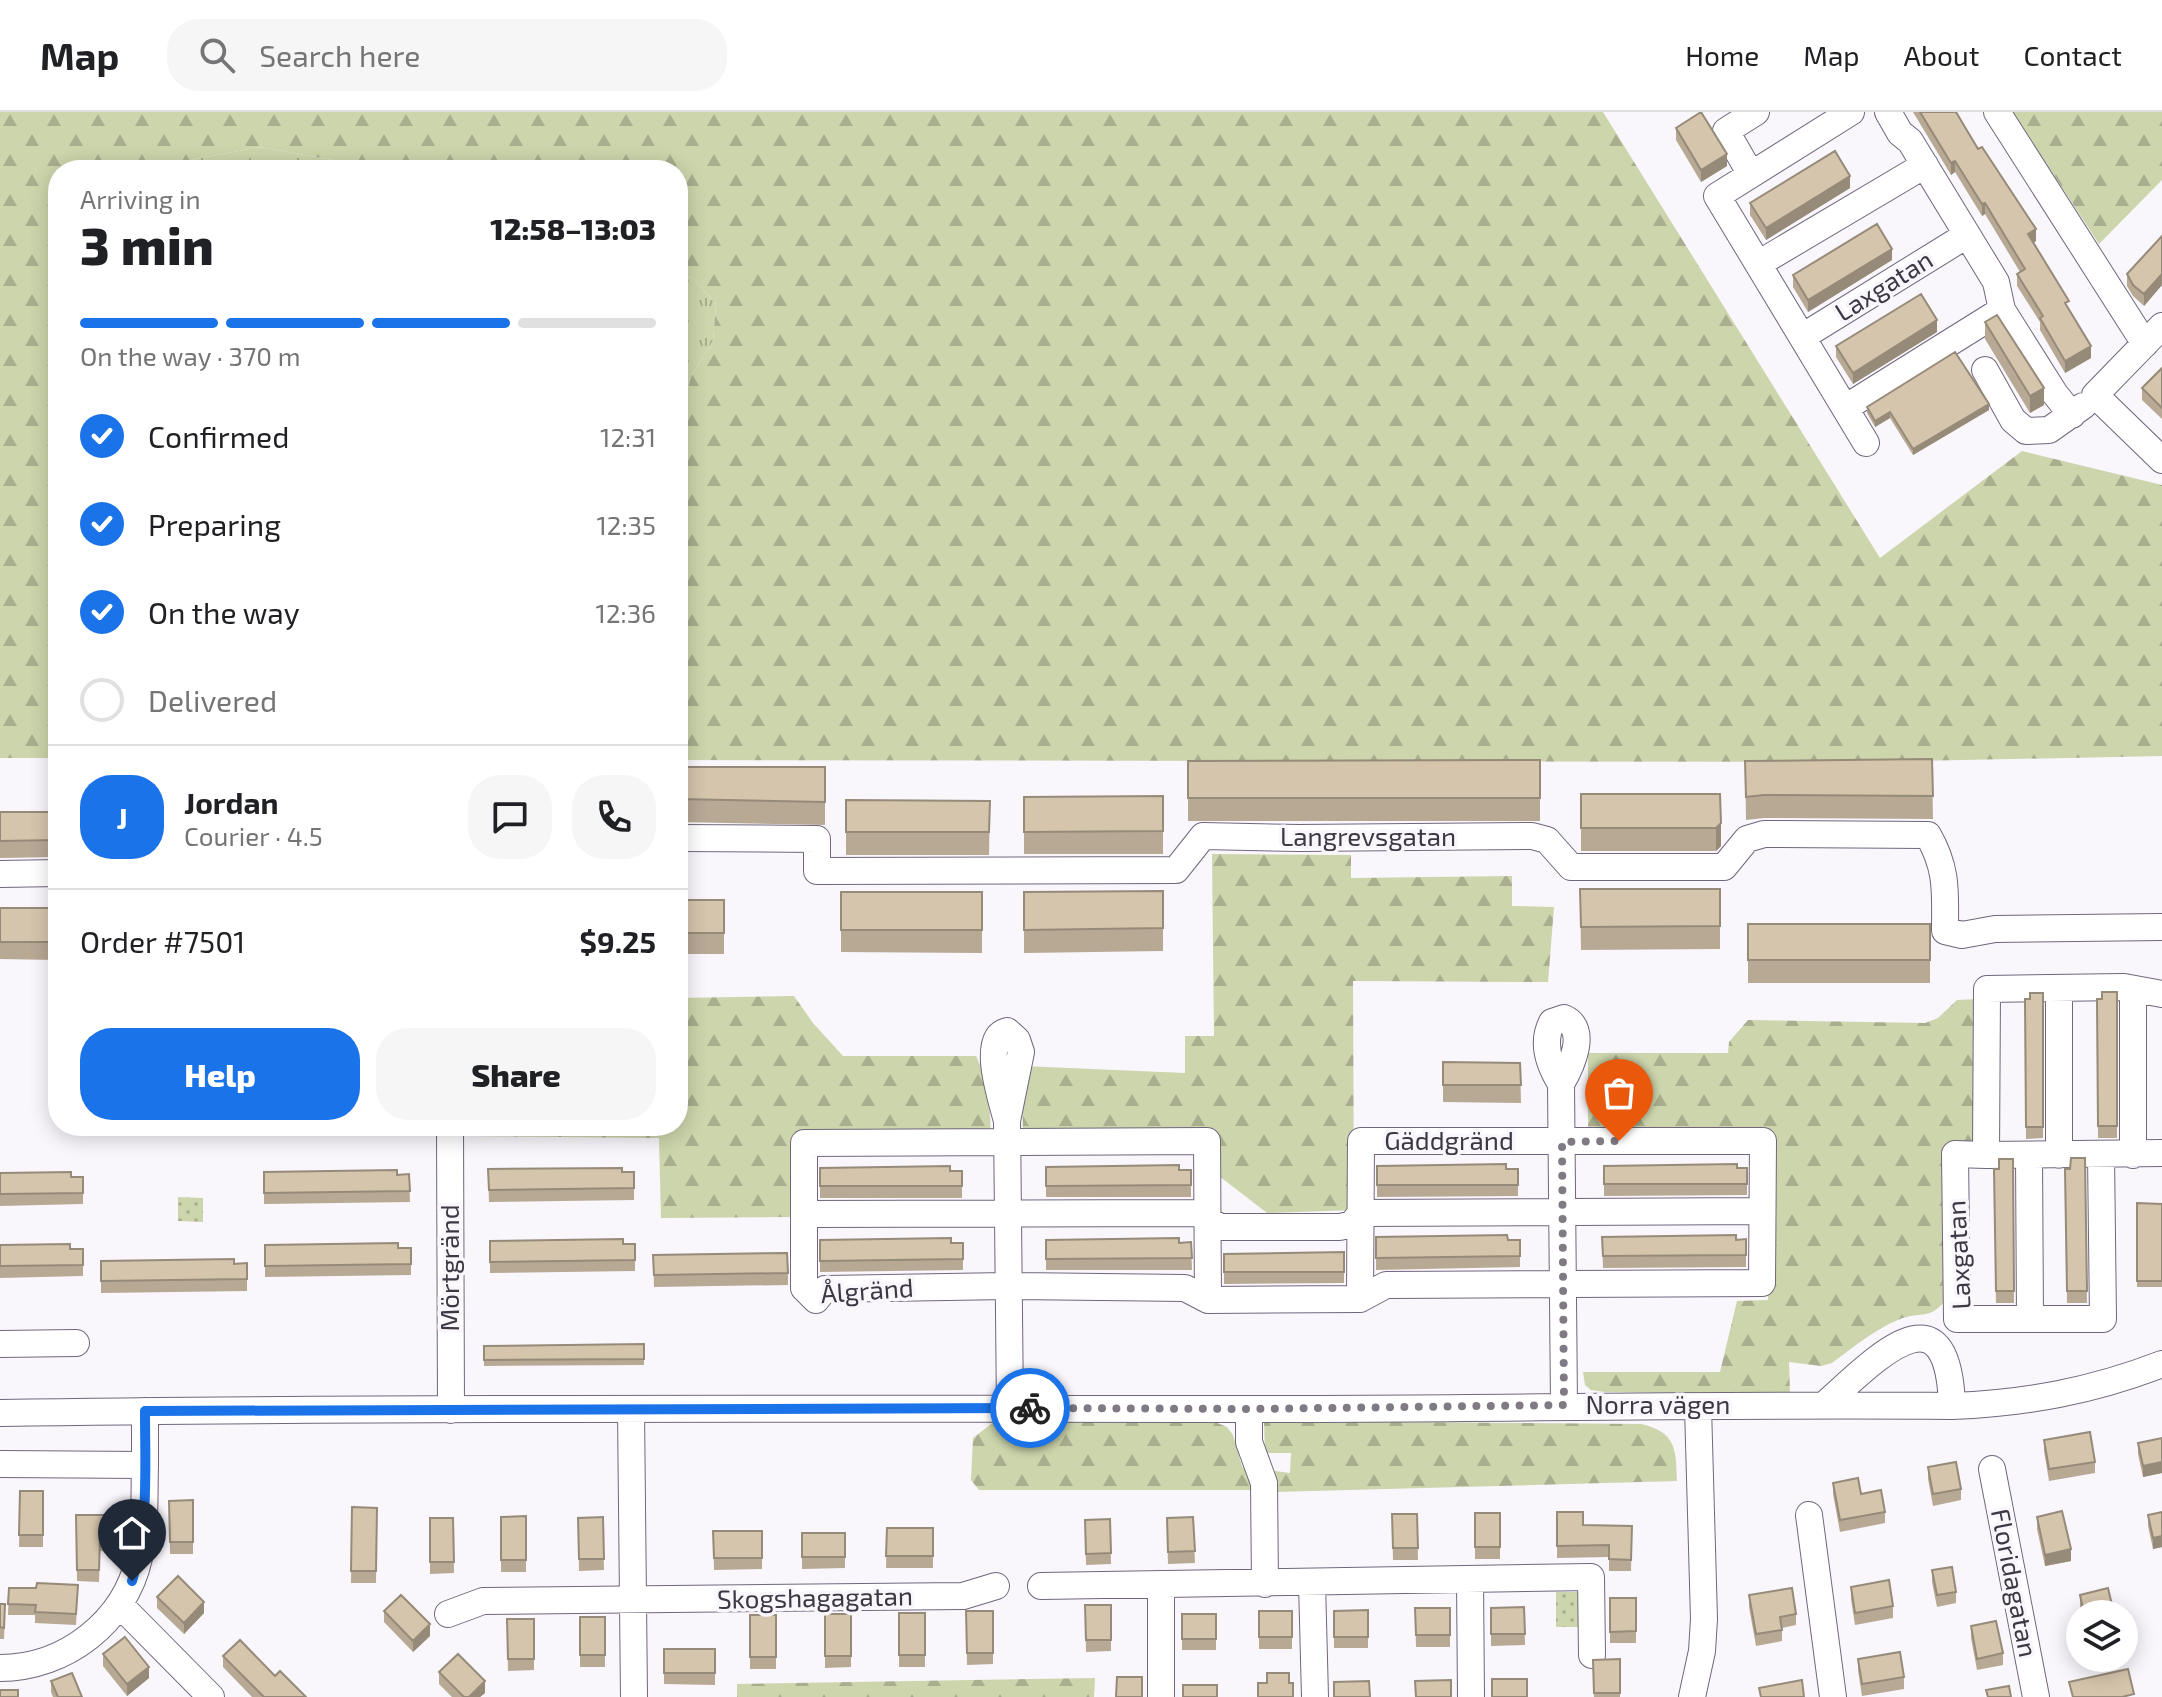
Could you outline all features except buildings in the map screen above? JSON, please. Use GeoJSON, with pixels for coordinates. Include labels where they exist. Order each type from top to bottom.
{"type":"FeatureCollection","features":[{"type":"Feature","properties":{"kind":"street"},"geometry":{"type":"LineString","coordinates":[[1750,173],[1720,122],[1756,112]]}},
{"type":"Feature","properties":{"kind":"street"},"geometry":{"type":"LineString","coordinates":[[1851,112],[1717,196],[1866,443]]}},
{"type":"Feature","properties":{"kind":"street"},"geometry":{"type":"LineString","coordinates":[[1888,112],[1925,165],[1996,282],[2002,310],[2055,394],[2072,415]]}},
{"type":"Feature","properties":{"kind":"street"},"geometry":{"type":"LineString","coordinates":[[1985,370],[2013,420],[2026,431],[2049,430],[2095,395],[2154,335],[1997,112]]}},
{"type":"Feature","properties":{"kind":"street"},"geometry":{"type":"LineString","coordinates":[[1758,264],[1925,165]]}},
{"type":"Feature","properties":{"kind":"street","name":"Laxgatan"},"geometry":{"type":"LineString","coordinates":[[1802,337],[1967,235]]}},
{"type":"Feature","properties":{"kind":"street"},"geometry":{"type":"LineString","coordinates":[[1845,408],[2002,310]]}},
{"type":"Feature","properties":{"kind":"street"},"geometry":{"type":"LineString","coordinates":[[2095,395],[2162,460]]}},
{"type":"Feature","properties":{"kind":"street","name":"Langrevsgatan"},"geometry":{"type":"LineString","coordinates":[[688,838],[817,839],[817,871],[1057,871],[1176,870],[1203,836],[1532,836],[1547,840],[1571,867],[1724,867],[1747,839],[1764,834],[1928,835],[1944,872],[1945,931],[1962,935],[1995,929],[2162,927]]}},
{"type":"Feature","properties":{"kind":"street"},"geometry":{"type":"LineString","coordinates":[[0,874],[48,873]]}},
{"type":"Feature","properties":{"kind":"street"},"geometry":{"type":"LineString","coordinates":[[2059,988],[2059,1155]]}},
{"type":"Feature","properties":{"kind":"street"},"geometry":{"type":"LineString","coordinates":[[1986,1155],[1987,989],[2133,989],[2162,994]]}},
{"type":"Feature","properties":{"kind":"street"},"geometry":{"type":"LineString","coordinates":[[2133,989],[2133,1155]]}},
{"type":"Feature","properties":{"kind":"street"},"geometry":{"type":"LineString","coordinates":[[1561,1084],[1564,1405]]}},
{"type":"Feature","properties":{"kind":"street"},"geometry":{"type":"LineString","coordinates":[[1007,1132],[1010,1408]]}},
{"type":"Feature","properties":{"kind":"street","name":"Ålgränd"},"geometry":{"type":"LineString","coordinates":[[1007,1132],[1207,1141],[1208,1300],[1185,1288],[1007,1286],[825,1289],[816,1300],[804,1288],[804,1143],[1007,1132]]}},
{"type":"Feature","properties":{"kind":"street","name":"Mörtgränd"},"geometry":{"type":"LineString","coordinates":[[450,1136],[451,1410]]}},
{"type":"Feature","properties":{"kind":"street","name":"Gäddgränd"},"geometry":{"type":"LineString","coordinates":[[1208,1300],[1360,1299],[1386,1285],[1762,1283],[1763,1141],[1361,1141],[1360,1299]]}},
{"type":"Feature","properties":{"kind":"street","name":"Laxgatan"},"geometry":{"type":"LineString","coordinates":[[2101,1155],[2103,1319],[1957,1319],[1955,1154],[2162,1153]]}},
{"type":"Feature","properties":{"kind":"street"},"geometry":{"type":"LineString","coordinates":[[2029,1155],[2030,1319]]}},
{"type":"Feature","properties":{"kind":"street"},"geometry":{"type":"LineString","coordinates":[[804,1214],[1197,1213],[1220,1227],[1340,1227],[1352,1224],[1361,1213],[1762,1211]]}},
{"type":"Feature","properties":{"kind":"street"},"geometry":{"type":"LineString","coordinates":[[1824,1405],[1876,1360],[1907,1340],[1918,1337],[1937,1344],[1945,1355],[1951,1375],[1952,1406]]}},
{"type":"Feature","properties":{"kind":"street"},"geometry":{"type":"LineString","coordinates":[[0,1344],[76,1343]]}},
{"type":"Feature","properties":{"kind":"street","name":"Norra vägen"},"geometry":{"type":"LineString","coordinates":[[0,1413],[1952,1406],[2009,1403],[2114,1383],[2162,1362]]}},
{"type":"Feature","properties":{"kind":"street"},"geometry":{"type":"LineString","coordinates":[[1692,1697],[1704,1619],[1698,1407]]}},
{"type":"Feature","properties":{"kind":"street"},"geometry":{"type":"LineString","coordinates":[[1249,1409],[1249,1442],[1264,1483],[1265,1584]]}},
{"type":"Feature","properties":{"kind":"street"},"geometry":{"type":"LineString","coordinates":[[631,1410],[634,1697]]}},
{"type":"Feature","properties":{"kind":"street"},"geometry":{"type":"LineString","coordinates":[[0,1668],[38,1664],[59,1656],[89,1636],[121,1606],[140,1557],[145,1411]]}},
{"type":"Feature","properties":{"kind":"street"},"geometry":{"type":"LineString","coordinates":[[0,1464],[145,1465]]}},
{"type":"Feature","properties":{"kind":"street","name":"Floridagatan"},"geometry":{"type":"LineString","coordinates":[[1992,1469],[2036,1697]]}},
{"type":"Feature","properties":{"kind":"street"},"geometry":{"type":"LineString","coordinates":[[1809,1515],[1833,1697]]}},
{"type":"Feature","properties":{"kind":"street"},"geometry":{"type":"LineString","coordinates":[[1041,1586],[1591,1577],[1592,1655]]}},
{"type":"Feature","properties":{"kind":"street"},"geometry":{"type":"LineString","coordinates":[[1470,1580],[1471,1697]]}},
{"type":"Feature","properties":{"kind":"street"},"geometry":{"type":"LineString","coordinates":[[1312,1583],[1315,1697]]}},
{"type":"Feature","properties":{"kind":"street"},"geometry":{"type":"LineString","coordinates":[[1161,1584],[1161,1697]]}},
{"type":"Feature","properties":{"kind":"street","name":"Skogshagagatan"},"geometry":{"type":"LineString","coordinates":[[448,1614],[483,1601],[963,1596],[996,1586]]}},
{"type":"Feature","properties":{"kind":"street"},"geometry":{"type":"LineString","coordinates":[[121,1606],[211,1697]]}},
{"type":"Feature","properties":{"kind":"green space"},"geometry":{"type":"Polygon","coordinates":[[[0,112],[1603,112],[1880,558],[2022,451],[2162,485],[2162,756],[1865,762],[688,760],[688,388],[713,341],[716,304],[693,278],[688,277],[688,160],[333,160],[260,147],[190,160],[48,160],[48,758],[0,758],[0,112]]]}},
{"type":"Feature","properties":{"kind":"green space"},"geometry":{"type":"Polygon","coordinates":[[[2013,112],[2162,112],[2162,180],[2099,244],[2013,112]]]}},
{"type":"Feature","properties":{"kind":"green space"},"geometry":{"type":"Polygon","coordinates":[[[260,147],[333,160],[190,160],[260,147]]]}},
{"type":"Feature","properties":{"kind":"green space"},"geometry":{"type":"Polygon","coordinates":[[[688,277],[693,278],[716,304],[713,341],[688,388],[688,277]]]}},
{"type":"Feature","properties":{"kind":"green space"},"geometry":{"type":"Polygon","coordinates":[[[1212,854],[1351,855],[1351,878],[1512,876],[1512,906],[1554,907],[1548,982],[1353,981],[1354,1210],[1267,1213],[1214,1172],[1215,1139],[1023,1140],[1022,1066],[1185,1073],[1185,1036],[1214,1036],[1212,854]]]}},
{"type":"Feature","properties":{"kind":"green space"},"geometry":{"type":"Polygon","coordinates":[[[794,996],[843,1056],[976,1056],[988,1082],[991,1135],[797,1138],[794,1217],[661,1218],[659,1138],[467,1136],[688,1136],[688,998],[794,996]]]}},
{"type":"Feature","properties":{"kind":"green space"},"geometry":{"type":"Polygon","coordinates":[[[1979,999],[1976,1147],[1947,1148],[1948,1297],[1942,1305],[1930,1313],[1906,1317],[1890,1324],[1832,1363],[1821,1366],[1789,1362],[1790,1394],[1605,1392],[1591,1390],[1585,1385],[1583,1372],[1720,1372],[1737,1301],[1768,1300],[1767,1130],[1588,1131],[1588,1053],[1728,1053],[1729,1042],[1748,1020],[1925,1023],[1938,1018],[1957,1000],[1979,999]]]}},
{"type":"Feature","properties":{"kind":"green space"},"geometry":{"type":"Polygon","coordinates":[[[178,1197],[203,1198],[203,1222],[178,1221],[178,1197]]]}},
{"type":"Feature","properties":{"kind":"green space"},"geometry":{"type":"Polygon","coordinates":[[[995,1421],[1215,1422],[1227,1427],[1233,1435],[1242,1466],[1250,1477],[1251,1490],[979,1490],[971,1480],[973,1438],[995,1421]]]}},
{"type":"Feature","properties":{"kind":"green space"},"geometry":{"type":"Polygon","coordinates":[[[1264,1421],[1641,1424],[1653,1427],[1668,1437],[1676,1460],[1677,1481],[1275,1492],[1275,1471],[1290,1473],[1291,1453],[1265,1453],[1264,1421]]]}},
{"type":"Feature","properties":{"kind":"green space"},"geometry":{"type":"Polygon","coordinates":[[[1556,1592],[1578,1592],[1578,1627],[1556,1627],[1556,1592]]]}},
{"type":"Feature","properties":{"kind":"green space"},"geometry":{"type":"Polygon","coordinates":[[[1095,1678],[1094,1697],[737,1697],[737,1684],[1095,1678]]]}},
{"type":"Feature","properties":{"kind":"way so far"},"geometry":{"type":"LineString","coordinates":[[1030,1408],[1564,1405],[1562,1142],[1619,1141]]}},
{"type":"Feature","properties":{"kind":"route"},"geometry":{"type":"LineString","coordinates":[[132,1581],[140,1557],[143,1524],[145,1411],[1030,1408]]}}]}
